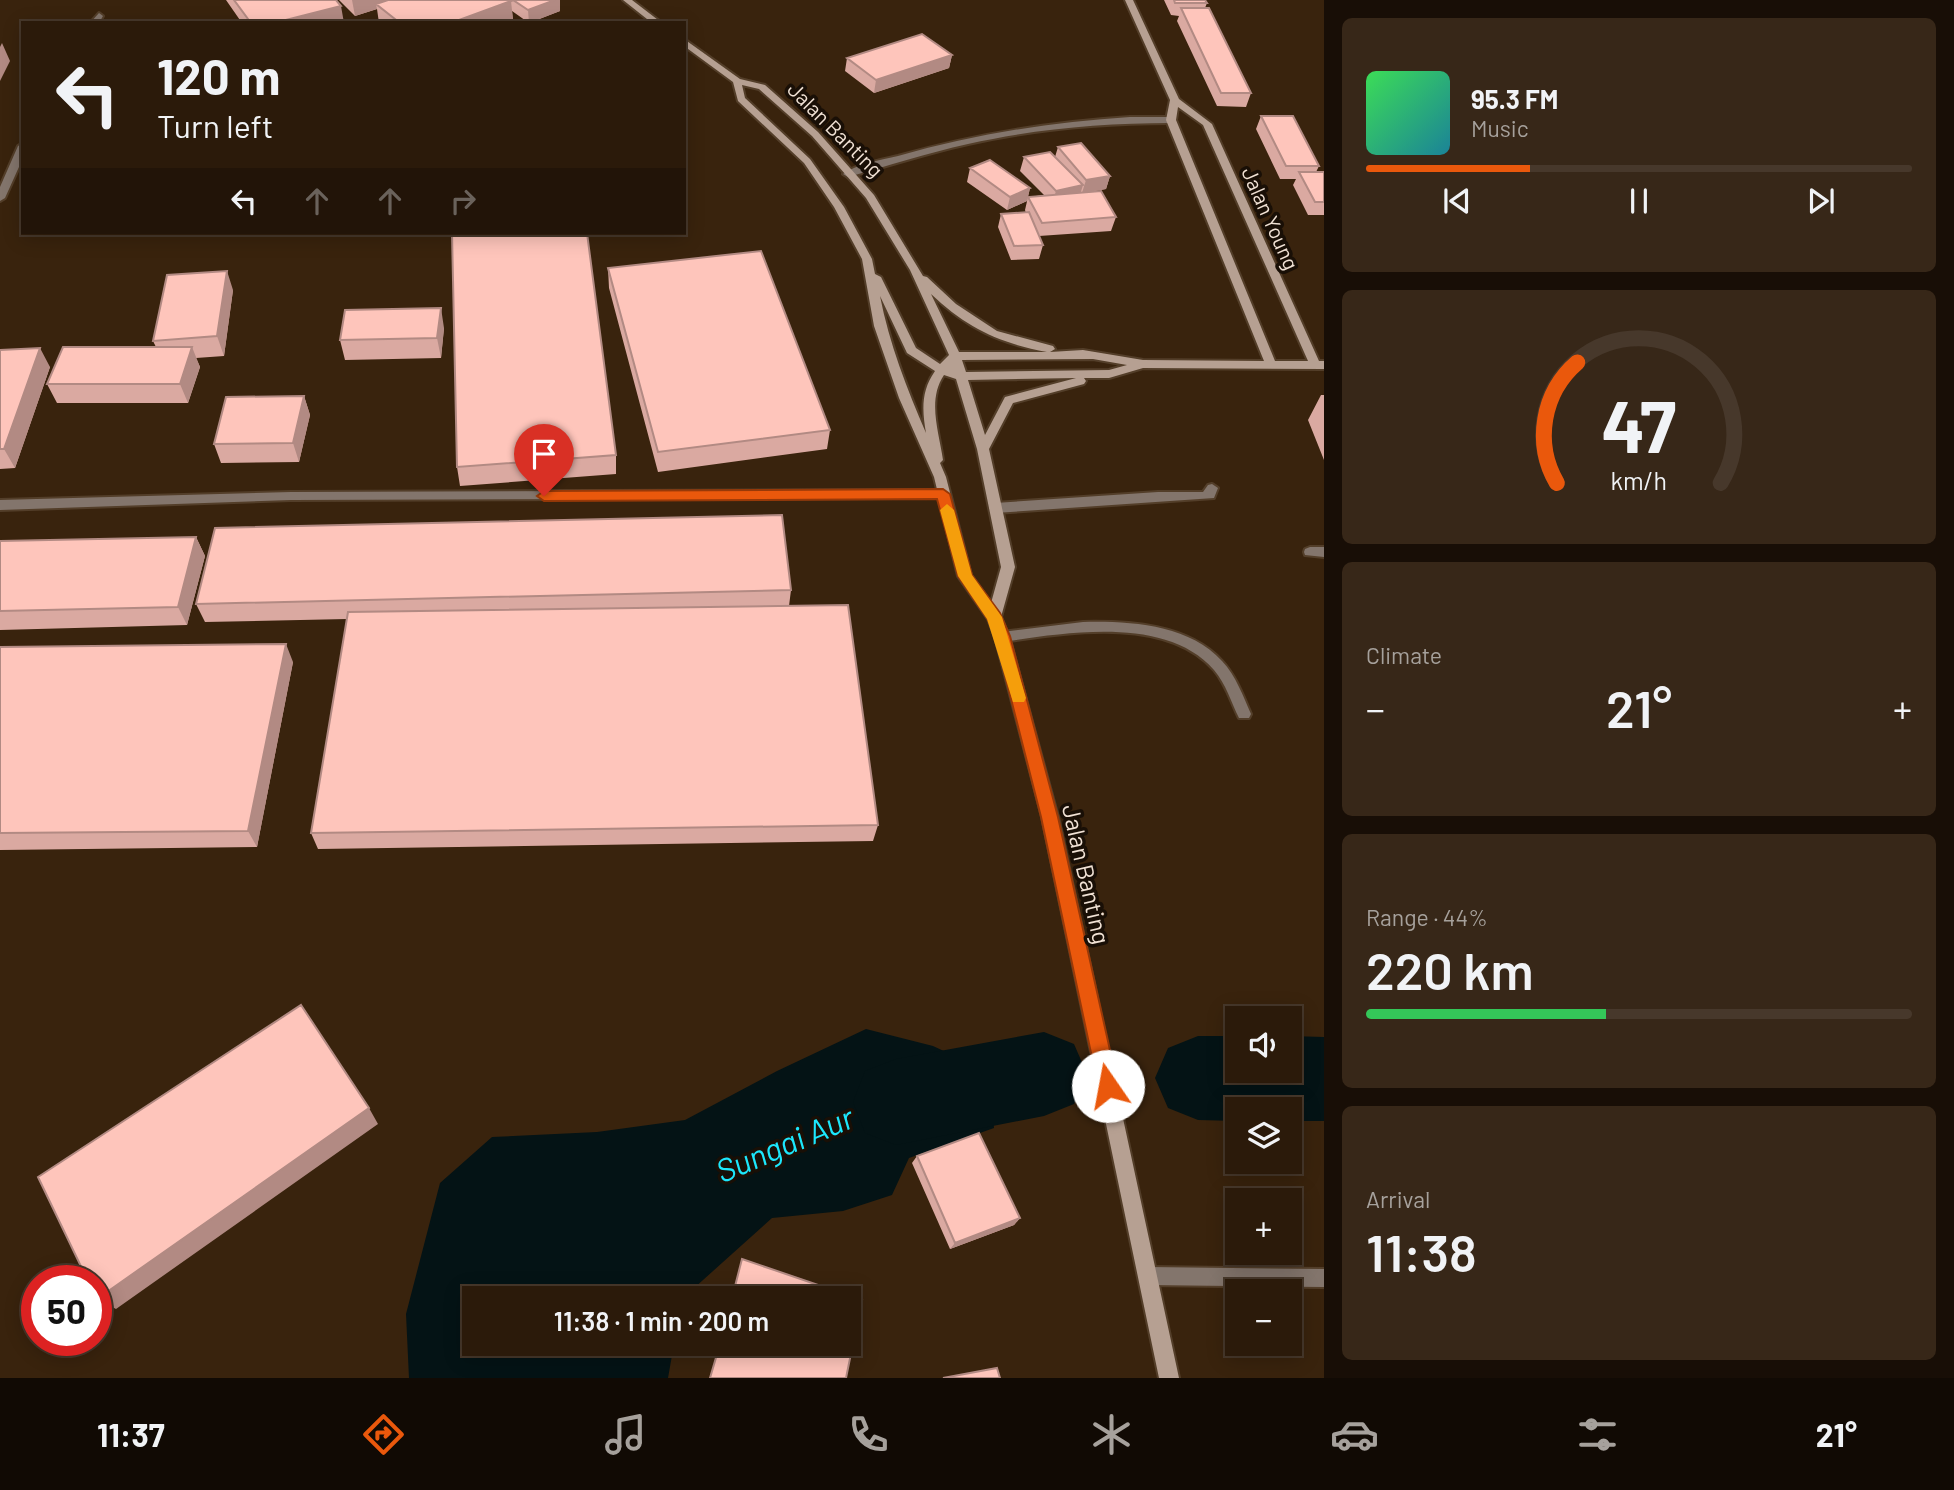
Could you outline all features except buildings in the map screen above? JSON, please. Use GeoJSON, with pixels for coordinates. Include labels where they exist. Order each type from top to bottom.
{"type":"FeatureCollection","features":[{"type":"Feature","properties":{"kind":"main road"},"geometry":{"type":"LineString","coordinates":[[627,0],[655,21]]}},
{"type":"Feature","properties":{"kind":"main road","name":"Jalan Young"},"geometry":{"type":"LineString","coordinates":[[1129,0],[1175,100],[1208,124],[1320,365]]}},
{"type":"Feature","properties":{"kind":"main road","name":"Jalan Banting"},"geometry":{"type":"LineString","coordinates":[[686,43],[737,81],[762,88],[815,134],[870,197],[915,270]]}},
{"type":"Feature","properties":{"kind":"main road"},"geometry":{"type":"LineString","coordinates":[[737,81],[741,99],[807,161],[839,207],[911,350],[940,369],[960,376],[1109,374]]}},
{"type":"Feature","properties":{"kind":"main road"},"geometry":{"type":"LineString","coordinates":[[1175,100],[1171,120],[1271,365]]}},
{"type":"Feature","properties":{"kind":"main road","name":"Jalan Banting"},"geometry":{"type":"LineString","coordinates":[[867,260],[880,326],[905,398],[940,477],[965,576],[994,617],[1002,636],[1050,817],[1169,1378]]}},
{"type":"Feature","properties":{"kind":"main road"},"geometry":{"type":"LineString","coordinates":[[915,270],[958,315],[988,332],[1026,345],[1143,364],[1320,365]]}},
{"type":"Feature","properties":{"kind":"main road"},"geometry":{"type":"LineString","coordinates":[[915,270],[955,356],[983,449],[1008,567],[994,617]]}},
{"type":"Feature","properties":{"kind":"main road"},"geometry":{"type":"LineString","coordinates":[[940,477],[928,389],[940,369],[955,356],[1091,356]]}},
{"type":"Feature","properties":{"kind":"main road"},"geometry":{"type":"LineString","coordinates":[[983,449],[1009,400],[1143,364]]}},
{"type":"Feature","properties":{"kind":"street"},"geometry":{"type":"LineString","coordinates":[[848,174],[922,150],[977,139],[1082,124],[1171,120]]}},
{"type":"Feature","properties":{"kind":"street"},"geometry":{"type":"LineString","coordinates":[[0,198],[21,151]]}},
{"type":"Feature","properties":{"kind":"street"},"geometry":{"type":"LineString","coordinates":[[995,508],[1158,496],[1203,496],[1210,495],[1212,488]]}},
{"type":"Feature","properties":{"kind":"street"},"geometry":{"type":"LineString","coordinates":[[0,506],[291,496],[943,494]]}},
{"type":"Feature","properties":{"kind":"street"},"geometry":{"type":"LineString","coordinates":[[1002,636],[1051,629],[1130,628],[1175,637],[1212,659],[1233,687],[1244,714]]}},
{"type":"Feature","properties":{"kind":"street"},"geometry":{"type":"LineString","coordinates":[[1149,1276],[1324,1278]]}},
{"type":"Feature","properties":{"kind":"water"},"geometry":{"type":"Polygon","coordinates":[[[866,1029],[933,1046],[989,1072],[994,1128],[909,1158],[892,1195],[843,1211],[772,1218],[696,1286],[462,1286],[462,1356],[672,1356],[668,1378],[409,1378],[406,1314],[440,1183],[492,1137],[597,1132],[685,1120],[777,1071],[866,1029]]]}},
{"type":"Feature","properties":{"kind":"waterway","name":"Sungai Aur"},"geometry":{"type":"LineString","coordinates":[[896,1102],[1044,1074]]}},
{"type":"Feature","properties":{"kind":"waterway","name":"Sungai Aur"},"geometry":{"type":"LineString","coordinates":[[1198,1078],[1324,1079]]}},
{"type":"Feature","properties":{"kind":"slow traffic"},"geometry":{"type":"LineString","coordinates":[[947,510],[965,576],[994,617],[1002,636],[1018,698]]}},
{"type":"Feature","properties":{"kind":"route"},"geometry":{"type":"LineString","coordinates":[[544,496],[943,494],[965,576],[994,617],[1002,636],[1050,817],[1108,1086]]}}]}
